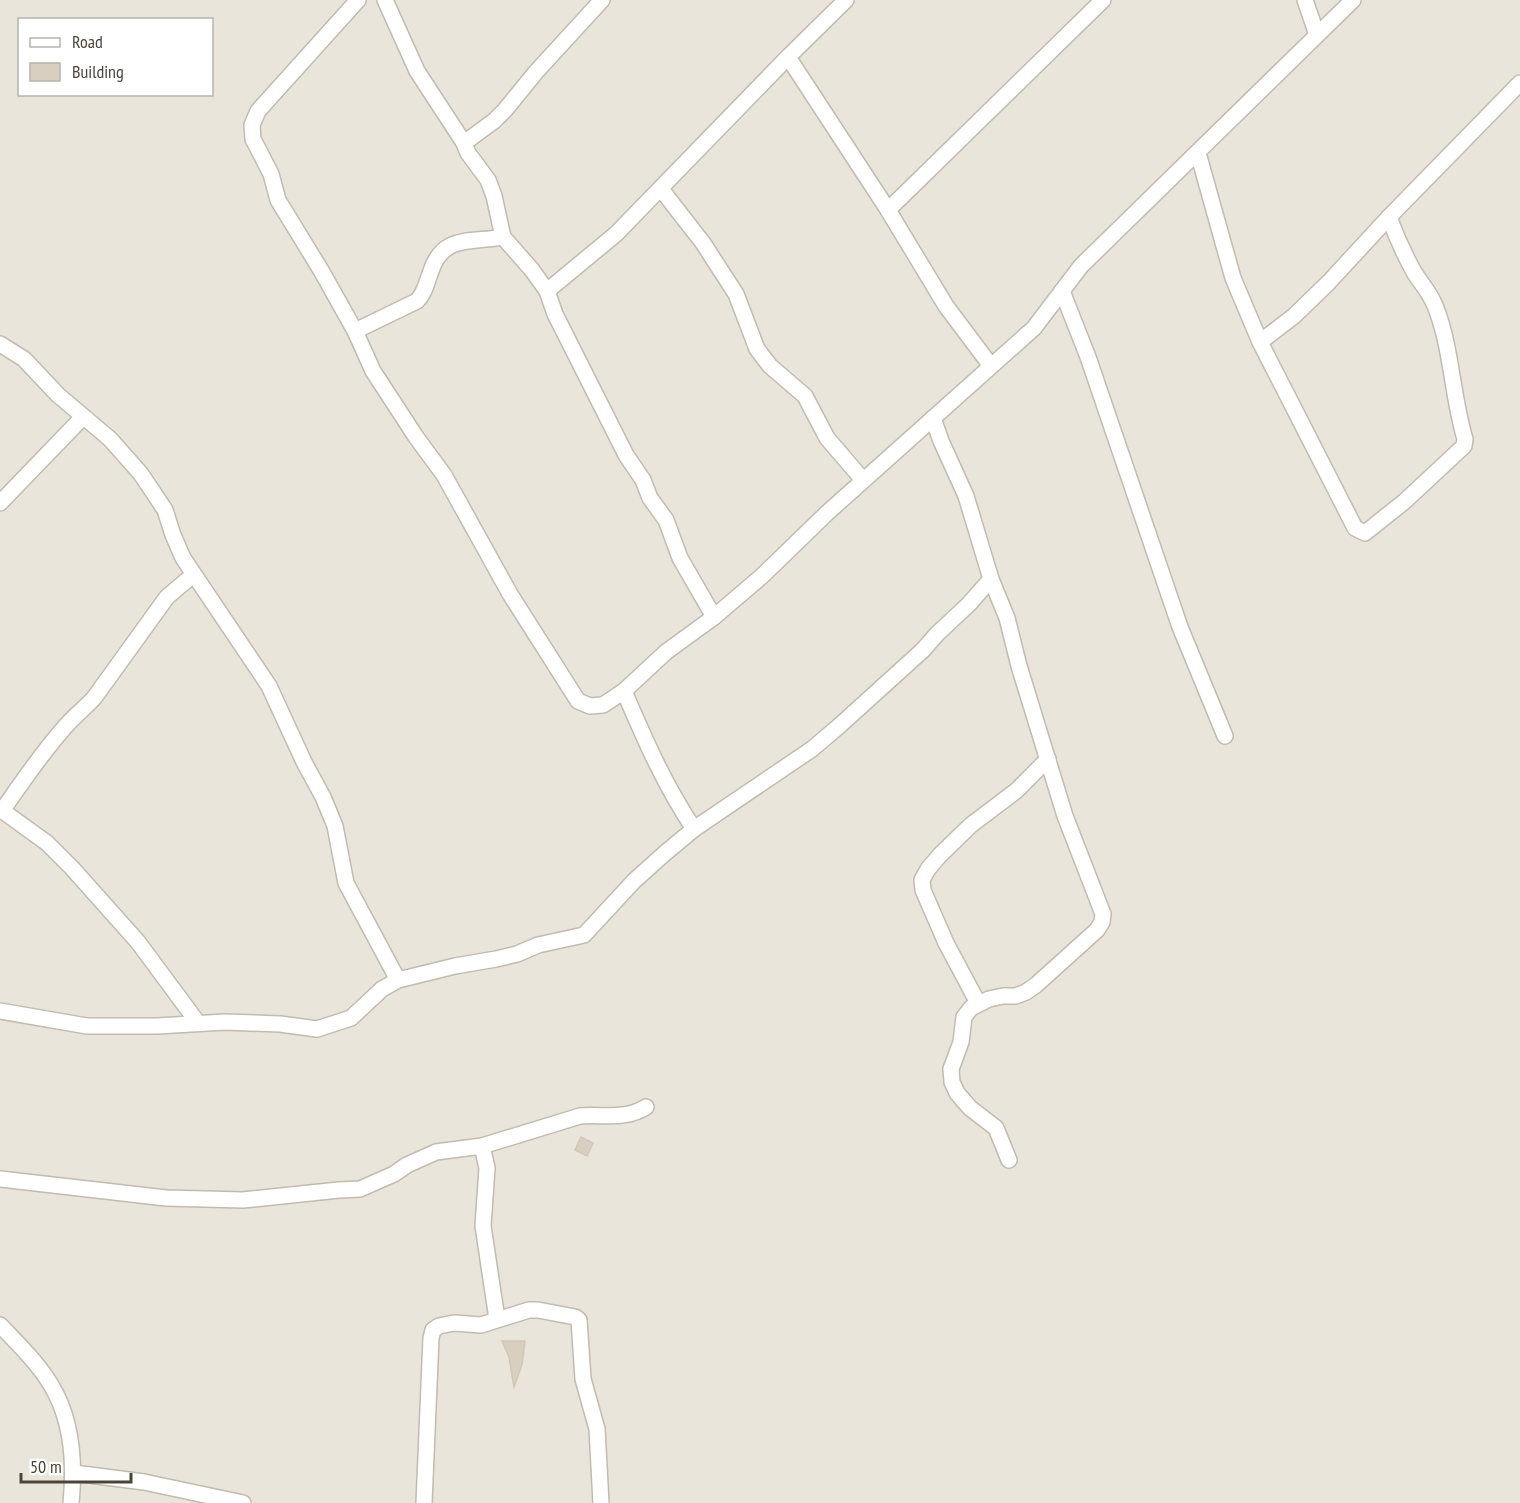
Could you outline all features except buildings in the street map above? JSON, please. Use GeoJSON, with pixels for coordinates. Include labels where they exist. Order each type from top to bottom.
{"type":"FeatureCollection","features":[{"type":"Feature","properties":{"kind":"street"},"geometry":{"type":"LineString","coordinates":[[358,0],[268,97],[252,124],[253,139],[271,174],[278,200],[355,331],[373,371],[444,475],[510,594],[578,701],[590,706],[603,705],[624,691],[666,652],[714,617],[762,576],[863,480],[1034,328],[1082,266],[1353,0]]}},
{"type":"Feature","properties":{"kind":"street"},"geometry":{"type":"LineString","coordinates":[[385,0],[417,71],[464,143],[468,153],[488,180],[502,237],[518,252],[547,291],[555,314],[626,455],[650,498],[666,520],[680,558],[714,617]]}},
{"type":"Feature","properties":{"kind":"street"},"geometry":{"type":"LineString","coordinates":[[464,143],[505,110],[536,72],[602,0]]}},
{"type":"Feature","properties":{"kind":"street"},"geometry":{"type":"LineString","coordinates":[[547,291],[616,234],[846,0]]}},
{"type":"Feature","properties":{"kind":"street"},"geometry":{"type":"LineString","coordinates":[[888,210],[1103,0]]}},
{"type":"Feature","properties":{"kind":"street"},"geometry":{"type":"LineString","coordinates":[[1305,0],[1317,35]]}},
{"type":"Feature","properties":{"kind":"street"},"geometry":{"type":"LineString","coordinates":[[788,57],[888,210],[946,306],[991,366]]}},
{"type":"Feature","properties":{"kind":"street"},"geometry":{"type":"LineString","coordinates":[[1260,342],[1294,316],[1329,282],[1520,83]]}},
{"type":"Feature","properties":{"kind":"street"},"geometry":{"type":"LineString","coordinates":[[1198,153],[1233,278],[1260,342],[1355,528],[1365,533],[1405,501],[1464,446],[1447,345],[1436,309],[1428,291],[1415,275],[1389,217]]}},
{"type":"Feature","properties":{"kind":"street"},"geometry":{"type":"LineString","coordinates":[[661,189],[704,243],[736,294],[757,349],[771,366],[805,396],[827,438],[863,480]]}},
{"type":"Feature","properties":{"kind":"street"},"geometry":{"type":"LineString","coordinates":[[355,331],[417,301],[423,294],[439,255],[450,245],[502,237]]}},
{"type":"Feature","properties":{"kind":"street"},"geometry":{"type":"LineString","coordinates":[[1062,291],[1104,402],[1180,627],[1225,736]]}},
{"type":"Feature","properties":{"kind":"street"},"geometry":{"type":"LineString","coordinates":[[0,344],[24,360],[83,417],[110,439],[141,474],[165,510],[173,535],[193,574],[269,686],[335,826],[346,883],[398,980]]}},
{"type":"Feature","properties":{"kind":"street"},"geometry":{"type":"LineString","coordinates":[[0,503],[83,417]]}},
{"type":"Feature","properties":{"kind":"street"},"geometry":{"type":"LineString","coordinates":[[933,418],[944,450],[966,496],[991,579],[1007,618],[1018,666],[1065,816],[1103,914],[1102,922],[1097,930],[1049,975],[1026,992],[1016,996],[1003,996],[978,1003],[964,1017],[961,1042],[951,1069],[952,1082],[957,1093],[970,1108],[996,1128],[1009,1160]]}},
{"type":"Feature","properties":{"kind":"street"},"geometry":{"type":"LineString","coordinates":[[193,574],[167,597],[94,698],[66,725],[1,810],[47,843],[72,868],[138,942],[198,1023]]}},
{"type":"Feature","properties":{"kind":"street"},"geometry":{"type":"LineString","coordinates":[[0,1011],[87,1026],[157,1026],[198,1023],[280,1024],[317,1029],[351,1018],[382,989],[398,980],[518,954],[538,945],[584,935],[634,881],[694,829],[804,754],[838,727],[923,650],[991,579]]}},
{"type":"Feature","properties":{"kind":"street"},"geometry":{"type":"LineString","coordinates":[[624,691],[655,762],[694,829]]}},
{"type":"Feature","properties":{"kind":"street"},"geometry":{"type":"LineString","coordinates":[[978,1003],[946,944],[923,891],[922,880],[928,869],[964,831],[1016,791],[1048,759]]}},
{"type":"Feature","properties":{"kind":"street"},"geometry":{"type":"LineString","coordinates":[[0,1179],[166,1198],[243,1200],[360,1189],[436,1152],[482,1146],[580,1116],[597,1114],[626,1116],[646,1107]]}},
{"type":"Feature","properties":{"kind":"street"},"geometry":{"type":"LineString","coordinates":[[482,1146],[487,1168],[483,1226],[497,1319]]}},
{"type":"Feature","properties":{"kind":"street"},"geometry":{"type":"LineString","coordinates":[[424,1503],[431,1338],[434,1330],[439,1326],[454,1323],[481,1325],[529,1310],[575,1317],[579,1320],[583,1379],[597,1429],[601,1503]]}},
{"type":"Feature","properties":{"kind":"street"},"geometry":{"type":"LineString","coordinates":[[0,1325],[32,1359],[52,1386],[63,1411],[72,1448],[74,1473],[71,1503]]}},
{"type":"Feature","properties":{"kind":"street"},"geometry":{"type":"LineString","coordinates":[[74,1473],[144,1482],[243,1503]]}},
{"type":"Feature","properties":{"kind":"shaded area"},"geometry":{"type":"Polygon","coordinates":[[[0,0],[1520,0],[1520,1503],[0,1503],[0,0]]]}}]}
